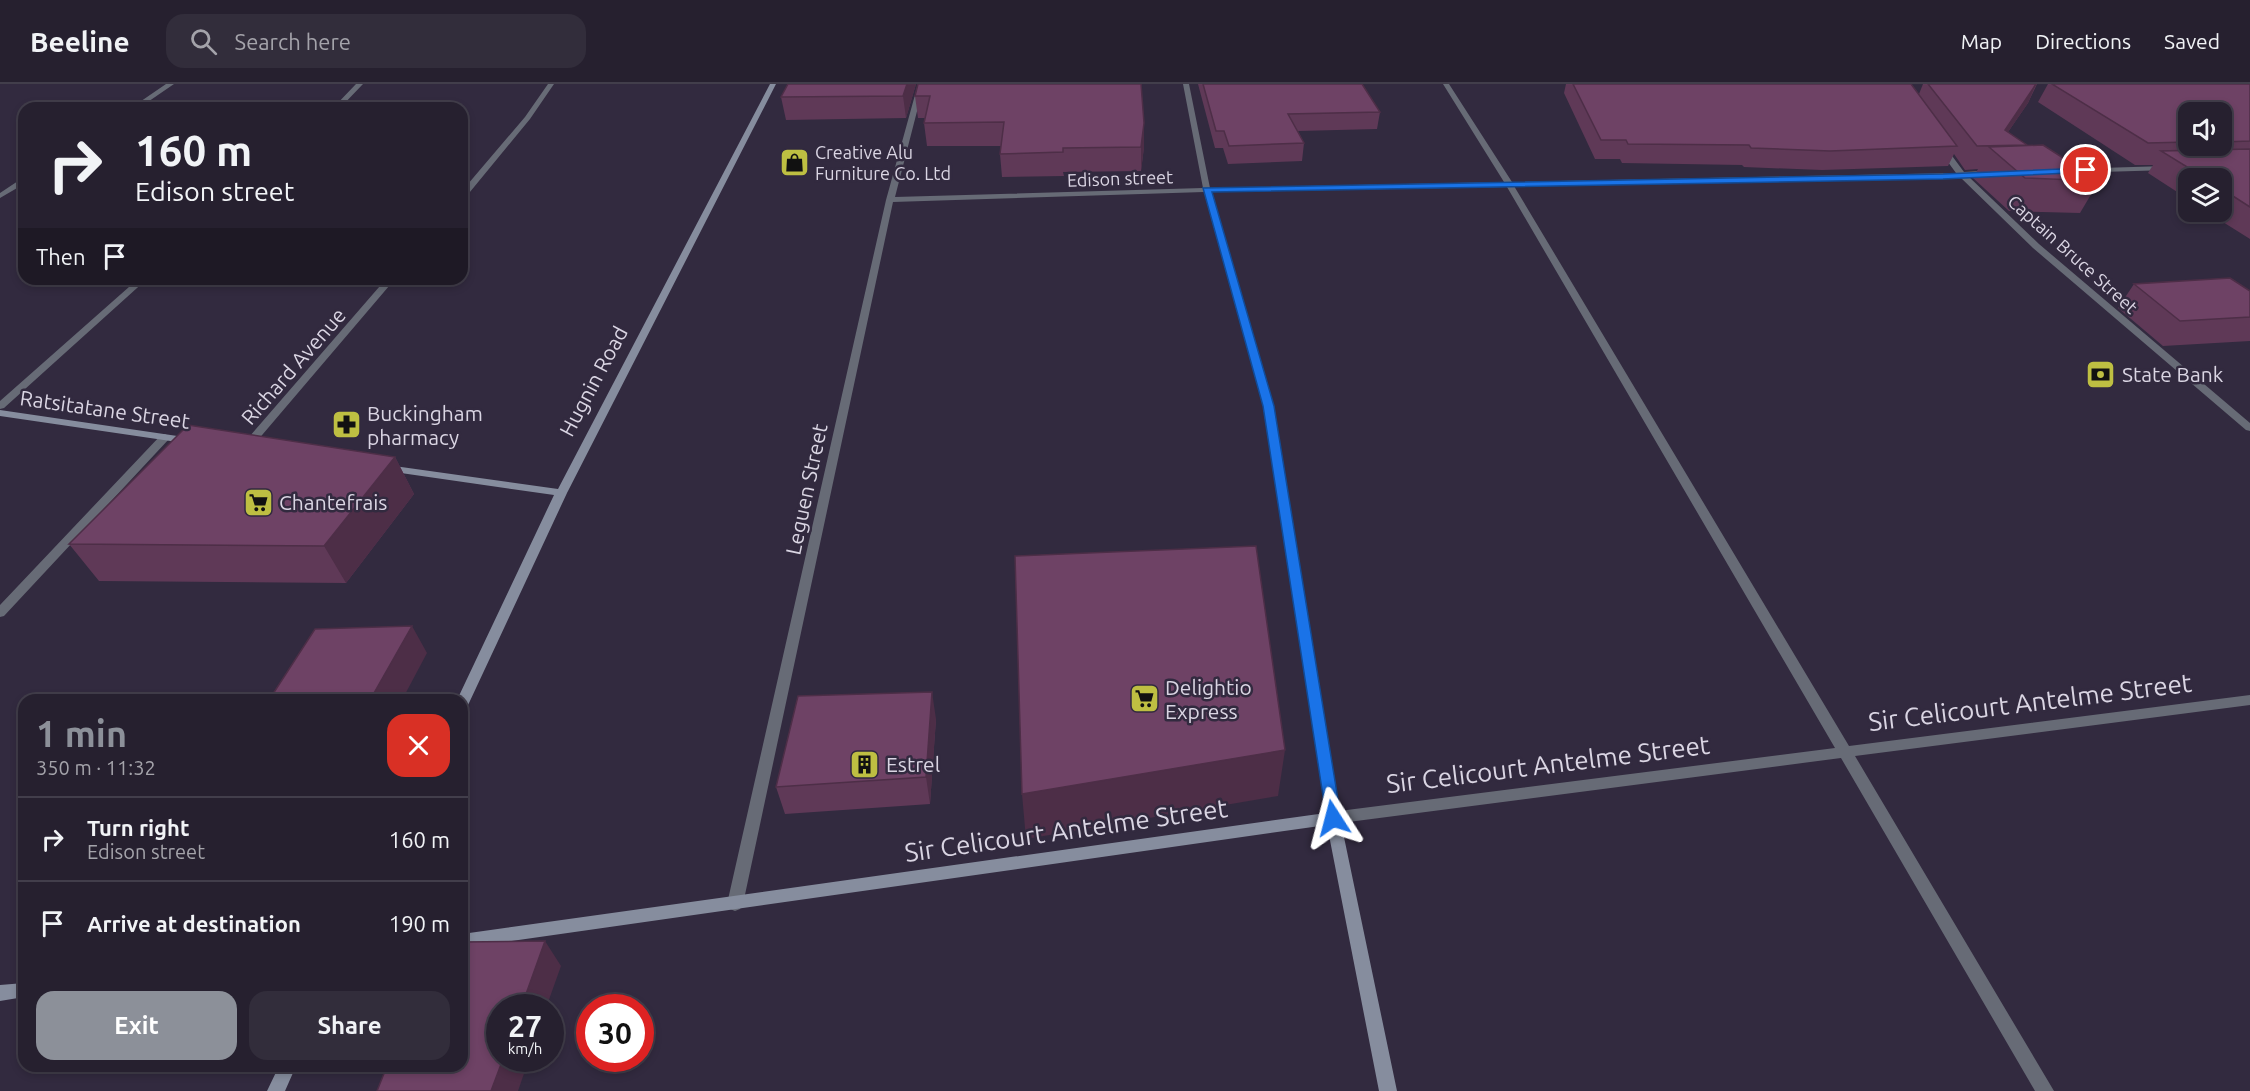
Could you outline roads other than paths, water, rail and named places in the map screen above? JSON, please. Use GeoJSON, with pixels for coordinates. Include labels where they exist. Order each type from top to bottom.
{"type":"FeatureCollection","features":[{"type":"Feature","properties":{"kind":"main road","name":"Hugnin Road"},"geometry":{"type":"LineString","coordinates":[[467,694],[561,493],[773,84]]}},
{"type":"Feature","properties":{"kind":"main road","name":"Ratsitatane Street"},"geometry":{"type":"LineString","coordinates":[[0,414],[200,442]]}},
{"type":"Feature","properties":{"kind":"main road"},"geometry":{"type":"LineString","coordinates":[[240,448],[257,450]]}},
{"type":"Feature","properties":{"kind":"main road"},"geometry":{"type":"LineString","coordinates":[[374,466],[561,493]]}},
{"type":"Feature","properties":{"kind":"main road"},"geometry":{"type":"LineString","coordinates":[[1333,818],[1388,1091]]}},
{"type":"Feature","properties":{"kind":"main road","name":"Sir Celicourt Antelme Street"},"geometry":{"type":"LineString","coordinates":[[468,940],[1333,818]]}},
{"type":"Feature","properties":{"kind":"main road"},"geometry":{"type":"LineString","coordinates":[[0,993],[18,991]]}},
{"type":"Feature","properties":{"kind":"main road"},"geometry":{"type":"LineString","coordinates":[[276,1091],[285,1072]]}},
{"type":"Feature","properties":{"kind":"street"},"geometry":{"type":"LineString","coordinates":[[144,102],[171,84]]}},
{"type":"Feature","properties":{"kind":"street"},"geometry":{"type":"LineString","coordinates":[[342,102],[360,84]]}},
{"type":"Feature","properties":{"kind":"street"},"geometry":{"type":"LineString","coordinates":[[468,189],[528,118],[551,84]]}},
{"type":"Feature","properties":{"kind":"street","name":"Leguen Street"},"geometry":{"type":"LineString","coordinates":[[735,904],[890,200],[921,84]]}},
{"type":"Feature","properties":{"kind":"street"},"geometry":{"type":"LineString","coordinates":[[1186,84],[1206,190],[1268,406],[1333,818]]}},
{"type":"Feature","properties":{"kind":"street"},"geometry":{"type":"LineString","coordinates":[[1446,84],[1509,184],[2045,1091]]}},
{"type":"Feature","properties":{"kind":"street","name":"Captain Bruce Street"},"geometry":{"type":"LineString","coordinates":[[1935,139],[1962,175],[2036,246],[2250,428]]}},
{"type":"Feature","properties":{"kind":"street"},"geometry":{"type":"LineString","coordinates":[[2063,171],[2178,168]]}},
{"type":"Feature","properties":{"kind":"street","name":"Edison street"},"geometry":{"type":"LineString","coordinates":[[890,200],[1206,190],[1962,175],[2004,172]]}},
{"type":"Feature","properties":{"kind":"street"},"geometry":{"type":"LineString","coordinates":[[0,196],[18,185]]}},
{"type":"Feature","properties":{"kind":"street"},"geometry":{"type":"LineString","coordinates":[[0,406],[136,285]]}},
{"type":"Feature","properties":{"kind":"street","name":"Richard Avenue"},"geometry":{"type":"LineString","coordinates":[[240,448],[387,285]]}},
{"type":"Feature","properties":{"kind":"street"},"geometry":{"type":"LineString","coordinates":[[0,613],[165,437]]}},
{"type":"Feature","properties":{"kind":"street","name":"Sir Celicourt Antelme Street"},"geometry":{"type":"LineString","coordinates":[[1333,818],[2250,700]]}},
{"type":"Feature","properties":{"kind":"place","name":"Creative Alu Furniture Co. Ltd"},"geometry":{"type":"Point","coordinates":[794,162]}},
{"type":"Feature","properties":{"kind":"place","name":"State Bank"},"geometry":{"type":"Point","coordinates":[2101,374]}},
{"type":"Feature","properties":{"kind":"place","name":"Buckingham pharmacy"},"geometry":{"type":"Point","coordinates":[346,425]}},
{"type":"Feature","properties":{"kind":"place","name":"Chantefrais"},"geometry":{"type":"Point","coordinates":[258,502]}},
{"type":"Feature","properties":{"kind":"place","name":"Delightio Express"},"geometry":{"type":"Point","coordinates":[1144,699]}},
{"type":"Feature","properties":{"kind":"place","name":"Estrel"},"geometry":{"type":"Point","coordinates":[865,764]}}]}
